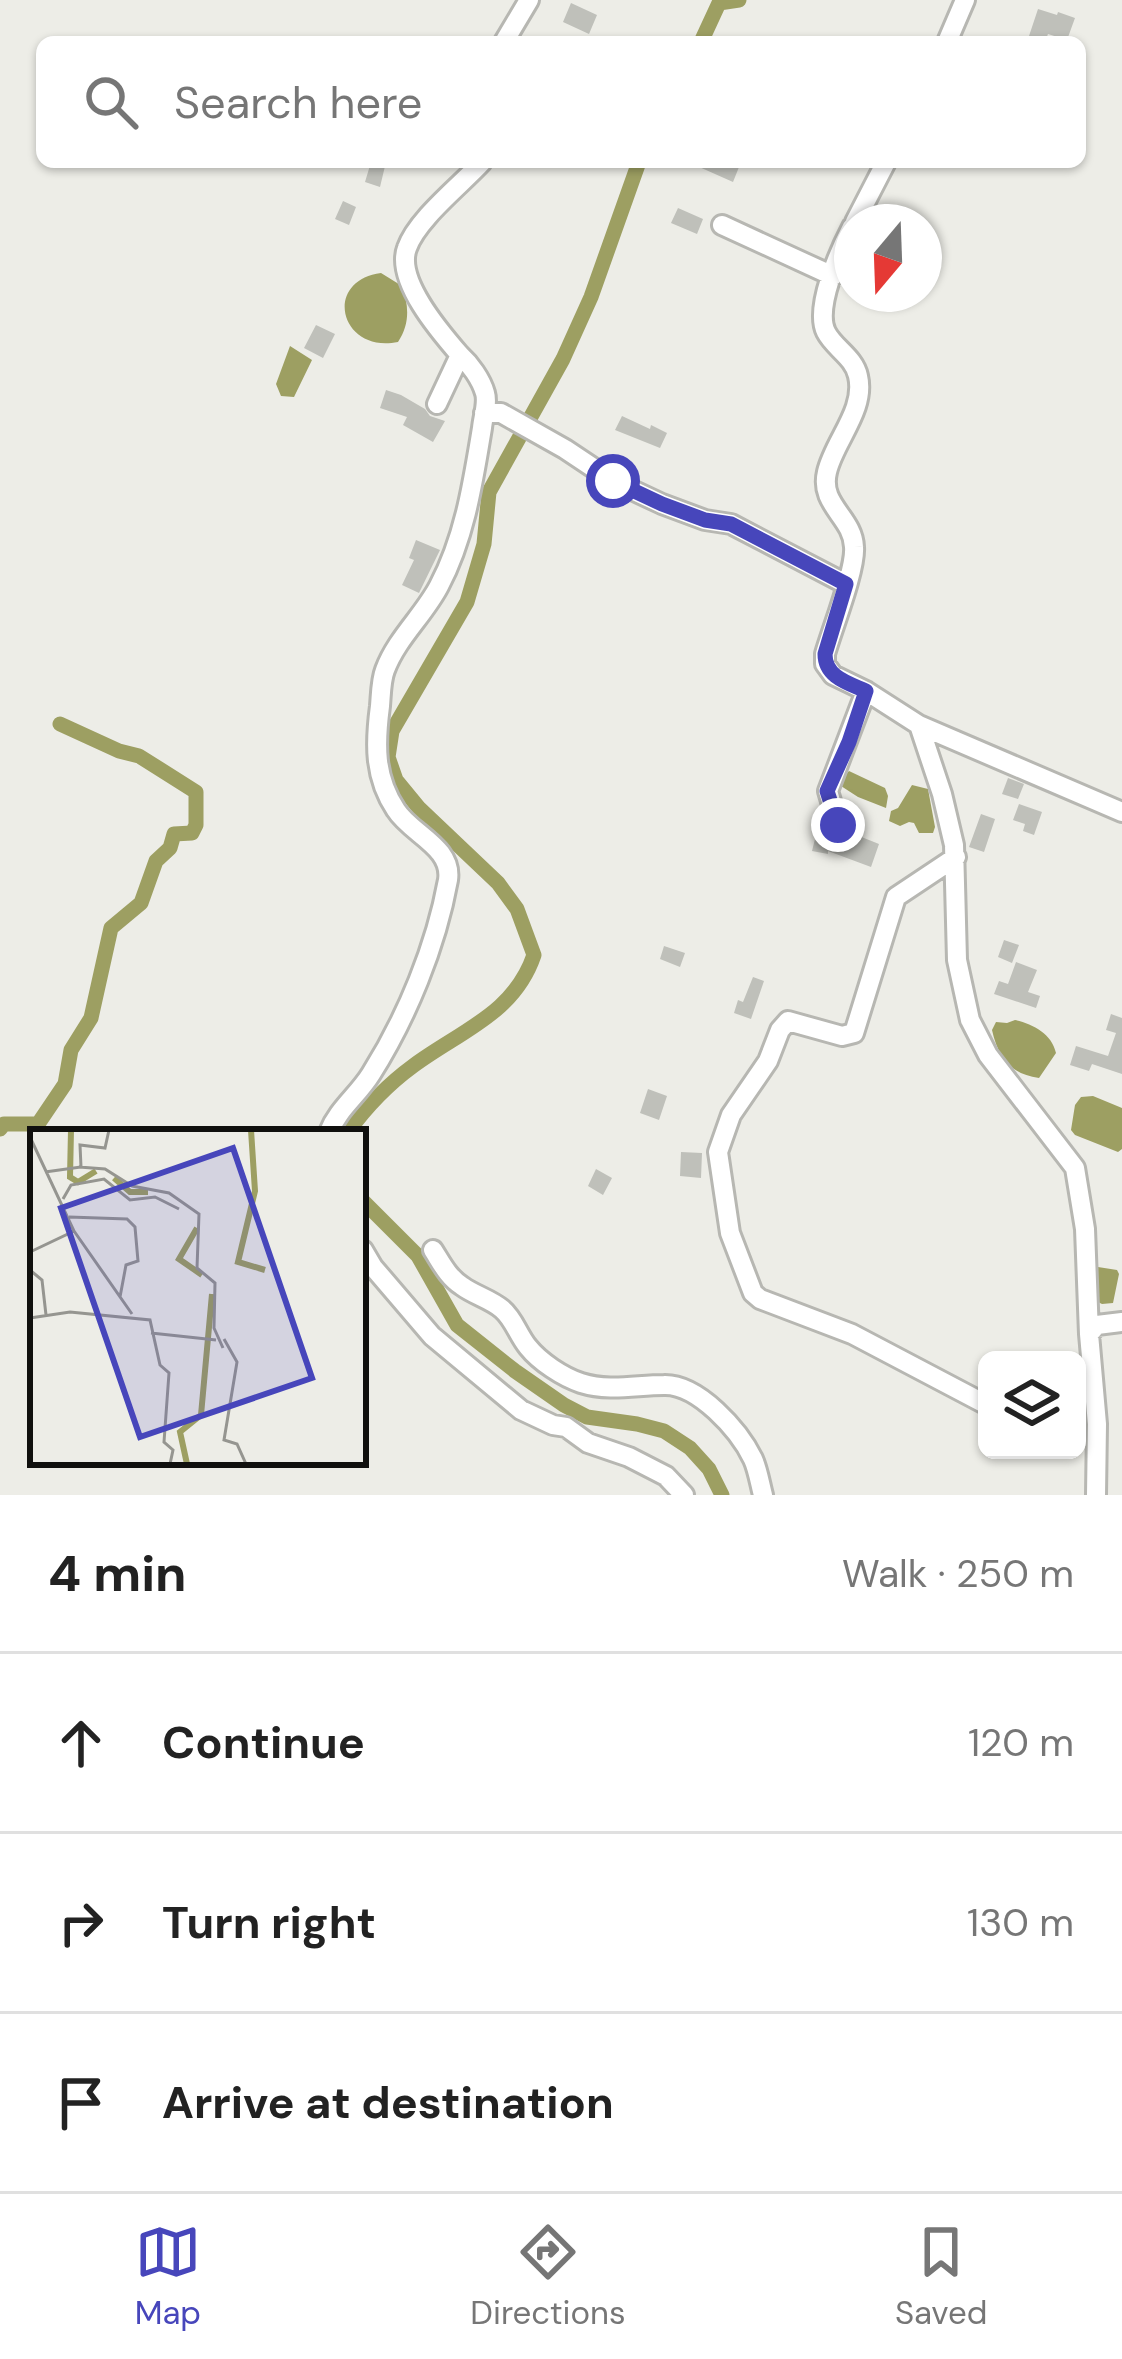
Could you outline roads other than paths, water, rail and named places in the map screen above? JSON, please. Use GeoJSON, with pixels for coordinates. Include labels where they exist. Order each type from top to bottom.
{"type":"FeatureCollection","features":[{"type":"Feature","properties":{"kind":"street"},"geometry":{"type":"LineString","coordinates":[[508,36],[530,0]]}},
{"type":"Feature","properties":{"kind":"street"},"geometry":{"type":"LineString","coordinates":[[950,36],[965,0]]}},
{"type":"Feature","properties":{"kind":"street"},"geometry":{"type":"LineString","coordinates":[[330,1129],[393,1036],[427,954],[449,872],[446,859],[398,815],[378,775],[375,748],[385,671],[437,591],[456,551],[473,485],[487,396],[469,363],[443,336],[415,293],[404,260],[408,244],[422,225],[476,168]]}},
{"type":"Feature","properties":{"kind":"street"},"geometry":{"type":"LineString","coordinates":[[864,204],[883,168]]}},
{"type":"Feature","properties":{"kind":"street"},"geometry":{"type":"LineString","coordinates":[[722,225],[832,276]]}},
{"type":"Feature","properties":{"kind":"street"},"geometry":{"type":"LineString","coordinates":[[834,271],[821,312],[826,332],[859,378],[848,426],[827,471],[826,494],[853,537],[855,550],[825,664],[833,675],[919,725],[1122,812]]}},
{"type":"Feature","properties":{"kind":"street"},"geometry":{"type":"LineString","coordinates":[[437,404],[460,355]]}},
{"type":"Feature","properties":{"kind":"street"},"geometry":{"type":"LineString","coordinates":[[484,413],[501,413],[613,481],[705,520],[731,524],[846,584]]}},
{"type":"Feature","properties":{"kind":"street"},"geometry":{"type":"LineString","coordinates":[[838,825],[827,791],[866,691]]}},
{"type":"Feature","properties":{"kind":"street"},"geometry":{"type":"LineString","coordinates":[[919,725],[956,857],[957,960],[970,1020],[988,1055],[1075,1168],[1085,1228],[1087,1424],[1096,1495]]}},
{"type":"Feature","properties":{"kind":"street"},"geometry":{"type":"LineString","coordinates":[[956,857],[896,897],[854,1033],[842,1036],[788,1021],[768,1061],[731,1115],[718,1152],[730,1233],[752,1294],[852,1334],[978,1401]]}},
{"type":"Feature","properties":{"kind":"street"},"geometry":{"type":"LineString","coordinates":[[433,1250],[448,1275],[510,1317],[529,1349],[580,1383],[633,1389],[668,1384],[704,1401],[724,1419],[754,1460],[763,1495]]}},
{"type":"Feature","properties":{"kind":"street"},"geometry":{"type":"LineString","coordinates":[[366,1255],[432,1336],[521,1410],[667,1476],[684,1495]]}},
{"type":"Feature","properties":{"kind":"street"},"geometry":{"type":"LineString","coordinates":[[1088,1334],[1097,1325],[1122,1322]]}},
{"type":"Feature","properties":{"kind":"waterway"},"geometry":{"type":"LineString","coordinates":[[704,36],[719,3],[739,0]]}},
{"type":"Feature","properties":{"kind":"waterway"},"geometry":{"type":"LineString","coordinates":[[350,1129],[404,1073],[499,1007],[525,975],[534,955],[517,909],[498,883],[419,808],[396,780],[388,757],[392,731],[467,602],[484,544],[489,492],[563,359],[591,297],[637,168]]}},
{"type":"Feature","properties":{"kind":"waterway"},"geometry":{"type":"LineString","coordinates":[[0,1129],[4,1124],[38,1124],[65,1084],[71,1050],[91,1018],[111,928],[141,903],[156,861],[170,848],[174,834],[192,833],[196,825],[196,792],[139,756],[60,724]]}},
{"type":"Feature","properties":{"kind":"waterway"},"geometry":{"type":"LineString","coordinates":[[366,1204],[418,1256],[457,1325],[515,1371],[587,1417],[664,1431],[690,1448],[709,1469],[722,1495]]}}]}
